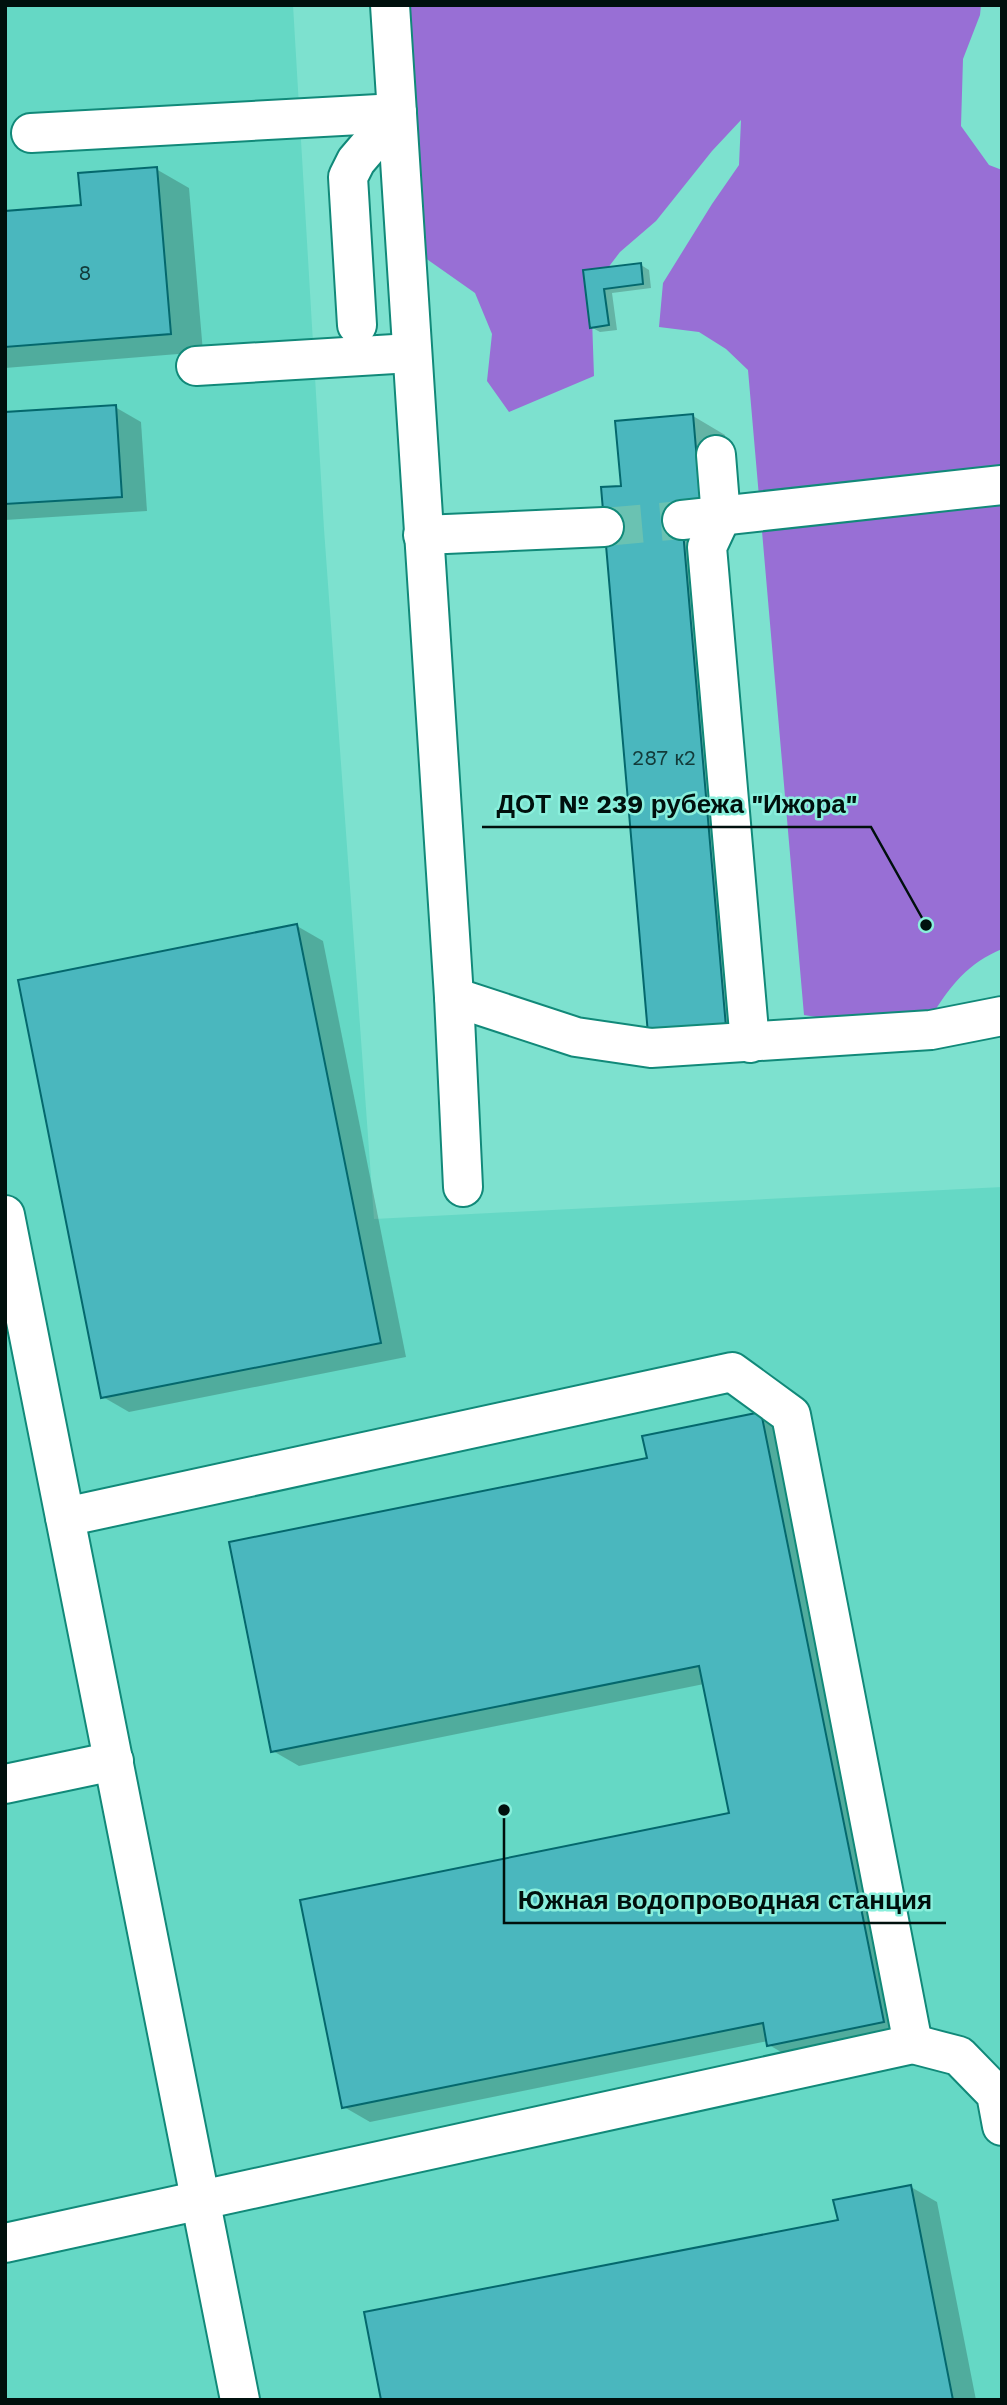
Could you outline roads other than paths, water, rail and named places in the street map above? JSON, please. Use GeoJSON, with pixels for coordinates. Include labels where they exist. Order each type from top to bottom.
{"type":"FeatureCollection","features":[{"type":"Feature","properties":{"kind":"lane"},"geometry":{"type":"LineString","coordinates":[[390,5],[454,997],[463,1188]]}},
{"type":"Feature","properties":{"kind":"lane"},"geometry":{"type":"LineString","coordinates":[[31,133],[397,113]]}},
{"type":"Feature","properties":{"kind":"lane"},"geometry":{"type":"LineString","coordinates":[[357,325],[348,177],[356,161],[397,113]]}},
{"type":"Feature","properties":{"kind":"lane"},"geometry":{"type":"LineString","coordinates":[[196,366],[411,353]]}},
{"type":"Feature","properties":{"kind":"lane"},"geometry":{"type":"LineString","coordinates":[[716,455],[721,517],[707,547],[750,1043]]}},
{"type":"Feature","properties":{"kind":"lane"},"geometry":{"type":"LineString","coordinates":[[682,520],[1002,485]]}},
{"type":"Feature","properties":{"kind":"lane"},"geometry":{"type":"LineString","coordinates":[[423,535],[604,527]]}},
{"type":"Feature","properties":{"kind":"lane"},"geometry":{"type":"LineString","coordinates":[[454,997],[576,1037],[651,1048],[931,1030],[1002,1016]]}},
{"type":"Feature","properties":{"kind":"lane"},"geometry":{"type":"LineString","coordinates":[[5,1215],[240,2400]]}},
{"type":"Feature","properties":{"kind":"lane"},"geometry":{"type":"LineString","coordinates":[[65,1517],[732,1371],[790,1415],[913,2044]]}},
{"type":"Feature","properties":{"kind":"lane"},"geometry":{"type":"LineString","coordinates":[[5,1784],[114,1761]]}},
{"type":"Feature","properties":{"kind":"lane"},"geometry":{"type":"LineString","coordinates":[[5,2243],[913,2044],[959,2056],[996,2094],[1002,2126]]}},
{"type":"Feature","properties":{"kind":"tunnel"},"geometry":{"type":"LineString","coordinates":[[604,527],[682,520]]}},
{"type":"Feature","properties":{"kind":"place","name":"ДОТ № 239 рубежа \"Ижора\""},"geometry":{"type":"Point","coordinates":[926,925]}},
{"type":"Feature","properties":{"kind":"place","name":"Южная водопроводная станция"},"geometry":{"type":"Point","coordinates":[504,1810]}}]}
